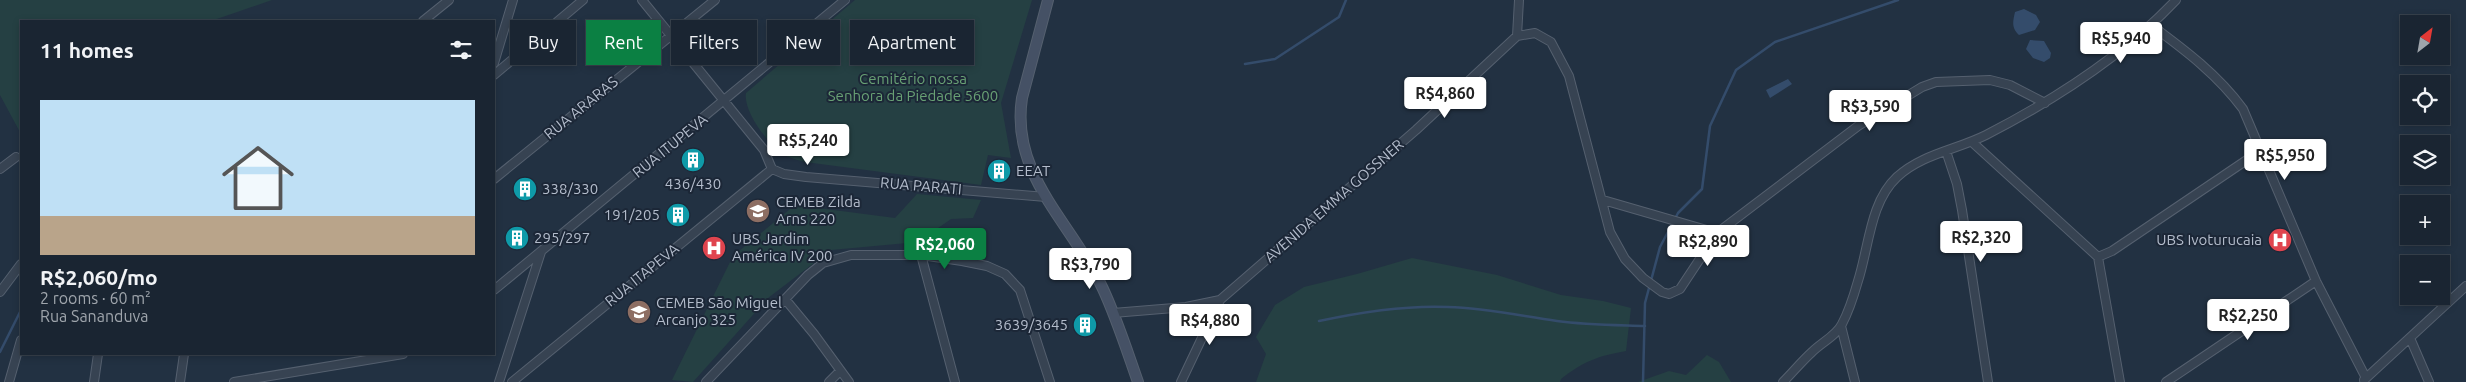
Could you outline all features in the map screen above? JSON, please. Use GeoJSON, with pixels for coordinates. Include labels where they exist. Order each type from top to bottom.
{"type":"FeatureCollection","features":[{"type":"Feature","properties":{"kind":"main road"},"geometry":{"type":"LineString","coordinates":[[1048,0],[1020,113],[1022,139],[1033,176],[1103,288],[1138,382]]}},
{"type":"Feature","properties":{"kind":"street"},"geometry":{"type":"LineString","coordinates":[[424,20],[449,0]]}},
{"type":"Feature","properties":{"kind":"street"},"geometry":{"type":"LineString","coordinates":[[495,60],[513,0]]}},
{"type":"Feature","properties":{"kind":"street"},"geometry":{"type":"LineString","coordinates":[[495,74],[583,0]]}},
{"type":"Feature","properties":{"kind":"street"},"geometry":{"type":"LineString","coordinates":[[642,0],[764,150],[772,169]]}},
{"type":"Feature","properties":{"kind":"street","name":"RUA ARARAS"},"geometry":{"type":"LineString","coordinates":[[495,178],[715,0]]}},
{"type":"Feature","properties":{"kind":"street","name":"RUA ITUPEVA"},"geometry":{"type":"LineString","coordinates":[[495,289],[845,0]]}},
{"type":"Feature","properties":{"kind":"street"},"geometry":{"type":"LineString","coordinates":[[1519,0],[1517,36],[1535,33],[1551,42],[1569,76],[1610,232],[1625,259],[1643,278],[1662,292],[1669,294],[1680,289],[1717,233],[1858,126],[1922,87],[1936,82],[1990,80],[2010,85],[2044,103]]}},
{"type":"Feature","properties":{"kind":"street"},"geometry":{"type":"LineString","coordinates":[[1783,382],[1841,326],[1858,282],[1876,211],[1883,196],[1895,179],[1909,166],[1972,142],[2044,103],[2122,50],[2176,0]]}},
{"type":"Feature","properties":{"kind":"street"},"geometry":{"type":"LineString","coordinates":[[2151,25],[2203,65],[2230,92],[2243,109],[2316,281],[2365,380],[2466,286]]}},
{"type":"Feature","properties":{"kind":"street","name":"AVENIDA EMMA GOSSNER"},"geometry":{"type":"LineString","coordinates":[[1181,382],[1220,300],[1416,130],[1517,36]]}},
{"type":"Feature","properties":{"kind":"street"},"geometry":{"type":"LineString","coordinates":[[1972,142],[2098,257],[2120,382]]}},
{"type":"Feature","properties":{"kind":"street"},"geometry":{"type":"LineString","coordinates":[[1946,151],[1957,184],[1962,210],[1988,382]]}},
{"type":"Feature","properties":{"kind":"street"},"geometry":{"type":"LineString","coordinates":[[2098,257],[2112,251],[2260,152]]}},
{"type":"Feature","properties":{"kind":"street"},"geometry":{"type":"LineString","coordinates":[[0,169],[16,157]]}},
{"type":"Feature","properties":{"kind":"street","name":"RUA PARATI"},"geometry":{"type":"LineString","coordinates":[[772,169],[784,174],[806,177],[1046,197]]}},
{"type":"Feature","properties":{"kind":"street","name":"RUA ITAPEVA"},"geometry":{"type":"LineString","coordinates":[[512,382],[772,169]]}},
{"type":"Feature","properties":{"kind":"street"},"geometry":{"type":"LineString","coordinates":[[1603,200],[1717,233]]}},
{"type":"Feature","properties":{"kind":"street"},"geometry":{"type":"LineString","coordinates":[[499,382],[541,252]]}},
{"type":"Feature","properties":{"kind":"street"},"geometry":{"type":"LineString","coordinates":[[706,382],[823,263],[850,255],[921,255],[987,266],[1005,274],[1020,290],[1050,382]]}},
{"type":"Feature","properties":{"kind":"street"},"geometry":{"type":"LineString","coordinates":[[921,255],[955,382]]}},
{"type":"Feature","properties":{"kind":"street"},"geometry":{"type":"LineString","coordinates":[[0,292],[20,265]]}},
{"type":"Feature","properties":{"kind":"street"},"geometry":{"type":"LineString","coordinates":[[2166,382],[2316,281]]}},
{"type":"Feature","properties":{"kind":"street"},"geometry":{"type":"LineString","coordinates":[[785,300],[814,334],[849,382]]}},
{"type":"Feature","properties":{"kind":"street","name":"AVENIDA EMMA GOSSNER"},"geometry":{"type":"LineString","coordinates":[[1113,313],[1186,307],[1220,300]]}},
{"type":"Feature","properties":{"kind":"street"},"geometry":{"type":"LineString","coordinates":[[1841,326],[1855,382]]}},
{"type":"Feature","properties":{"kind":"street"},"geometry":{"type":"LineString","coordinates":[[2410,338],[2429,382]]}},
{"type":"Feature","properties":{"kind":"street"},"geometry":{"type":"LineString","coordinates":[[9,382],[20,344]]}},
{"type":"Feature","properties":{"kind":"street"},"geometry":{"type":"LineString","coordinates":[[94,382],[98,355]]}},
{"type":"Feature","properties":{"kind":"street"},"geometry":{"type":"LineString","coordinates":[[180,382],[184,355]]}},
{"type":"Feature","properties":{"kind":"street"},"geometry":{"type":"LineString","coordinates":[[234,382],[395,355]]}},
{"type":"Feature","properties":{"kind":"street"},"geometry":{"type":"LineString","coordinates":[[829,382],[840,371]]}},
{"type":"Feature","properties":{"kind":"green space"},"geometry":{"type":"Polygon","coordinates":[[[0,0],[272,0],[214,20],[20,20],[20,132],[0,95],[0,0]]]}},
{"type":"Feature","properties":{"kind":"green space","name":"Cemitério nossa Senhora da Piedade 5600"},"geometry":{"type":"Polygon","coordinates":[[[855,0],[1032,0],[1001,103],[1011,158],[988,155],[981,185],[805,162],[783,154],[770,143],[752,118],[748,109],[746,93],[779,65],[840,65],[840,20],[832,20],[855,0]]]}},
{"type":"Feature","properties":{"kind":"green space"},"geometry":{"type":"Polygon","coordinates":[[[917,194],[981,200],[973,218],[951,219],[918,242],[831,250],[768,298],[693,382],[672,380],[733,256],[795,205],[895,218],[917,194]]]}},
{"type":"Feature","properties":{"kind":"green space"},"geometry":{"type":"Polygon","coordinates":[[[1412,258],[1497,275],[1561,295],[1603,301],[1631,308],[1626,351],[1599,357],[1584,364],[1561,379],[1560,382],[1256,382],[1266,354],[1256,337],[1275,305],[1304,287],[1412,258]]]}},
{"type":"Feature","properties":{"kind":"green space"},"geometry":{"type":"Polygon","coordinates":[[[1707,355],[1719,362],[1731,382],[1638,382],[1669,371],[1686,375],[1707,355]]]}},
{"type":"Feature","properties":{"kind":"water"},"geometry":{"type":"Polygon","coordinates":[[[2024,9],[2036,15],[2040,22],[2035,30],[2019,35],[2013,24],[2015,12],[2024,9]]]}},
{"type":"Feature","properties":{"kind":"water"},"geometry":{"type":"Polygon","coordinates":[[[2030,40],[2044,41],[2051,53],[2050,58],[2044,62],[2033,58],[2026,49],[2030,40]]]}},
{"type":"Feature","properties":{"kind":"water"},"geometry":{"type":"Polygon","coordinates":[[[1788,79],[1792,84],[1770,98],[1766,90],[1788,79]]]}},
{"type":"Feature","properties":{"kind":"waterway"},"geometry":{"type":"LineString","coordinates":[[1245,64],[1275,59],[1339,17],[1346,0]]}},
{"type":"Feature","properties":{"kind":"waterway"},"geometry":{"type":"LineString","coordinates":[[1643,382],[1645,303],[1660,247],[1678,213],[1702,189],[1710,126],[1736,70],[1775,42],[1898,0]]}},
{"type":"Feature","properties":{"kind":"waterway"},"geometry":{"type":"LineString","coordinates":[[1319,321],[1383,310],[1432,307],[1476,309],[1557,321],[1601,325],[1645,326]]}},
{"type":"Feature","properties":{"kind":"waterway"},"geometry":{"type":"LineString","coordinates":[[0,352],[20,312]]}},
{"type":"Feature","properties":{"kind":"place","name":"436/430"},"geometry":{"type":"Point","coordinates":[693,160]}},
{"type":"Feature","properties":{"kind":"place","name":"EEAT"},"geometry":{"type":"Point","coordinates":[999,171]}},
{"type":"Feature","properties":{"kind":"place","name":"338/330"},"geometry":{"type":"Point","coordinates":[525,189]}},
{"type":"Feature","properties":{"kind":"place","name":"CEMEB Zilda Arns 220"},"geometry":{"type":"Point","coordinates":[758,211]}},
{"type":"Feature","properties":{"kind":"place","name":"191/205"},"geometry":{"type":"Point","coordinates":[678,215]}},
{"type":"Feature","properties":{"kind":"place","name":"295/297"},"geometry":{"type":"Point","coordinates":[517,238]}},
{"type":"Feature","properties":{"kind":"place","name":"UBS Ivoturucaia"},"geometry":{"type":"Point","coordinates":[2280,240]}},
{"type":"Feature","properties":{"kind":"place","name":"UBS Jardim América IV 200"},"geometry":{"type":"Point","coordinates":[714,248]}},
{"type":"Feature","properties":{"kind":"place","name":"CEMEB São Miguel Arcanjo 325"},"geometry":{"type":"Point","coordinates":[639,312]}},
{"type":"Feature","properties":{"kind":"place","name":"3639/3645"},"geometry":{"type":"Point","coordinates":[1085,325]}}]}
